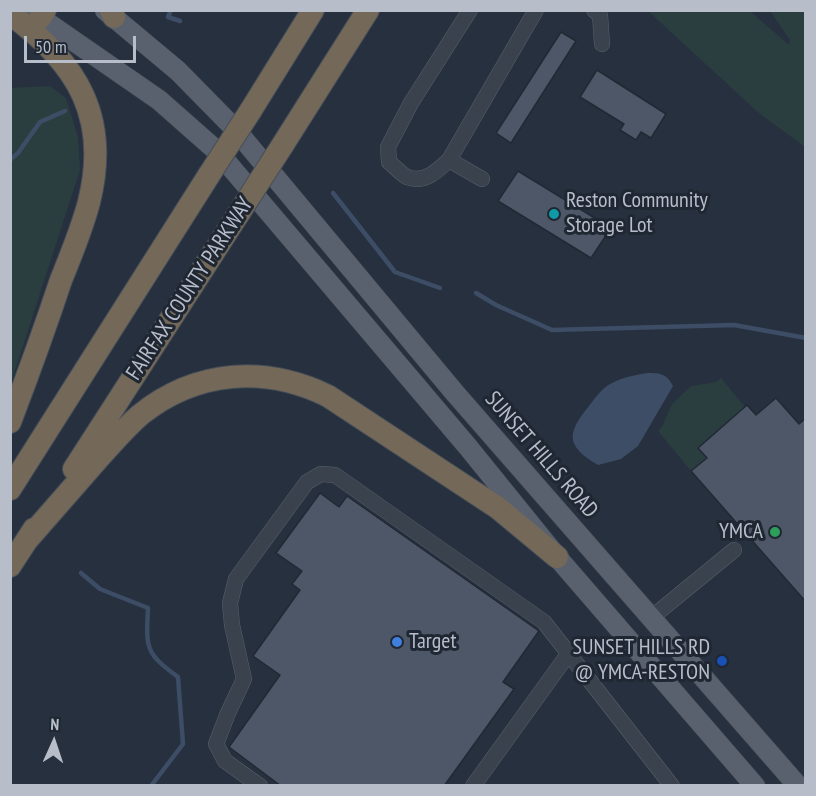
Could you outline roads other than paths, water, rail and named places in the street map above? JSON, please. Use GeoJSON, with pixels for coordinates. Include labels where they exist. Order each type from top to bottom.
{"type":"FeatureCollection","features":[{"type":"Feature","properties":{"kind":"highway"},"geometry":{"type":"LineString","coordinates":[[295,40],[306,10]]}},
{"type":"Feature","properties":{"kind":"highway","name":"FAIRFAX COUNTY PARKWAY"},"geometry":{"type":"LineString","coordinates":[[10,489],[314,10]]}},
{"type":"Feature","properties":{"kind":"highway","name":"FAIRFAX COUNTY PARKWAY"},"geometry":{"type":"LineString","coordinates":[[10,566],[368,10]]}},
{"type":"Feature","properties":{"kind":"highway"},"geometry":{"type":"LineString","coordinates":[[10,15],[36,34],[70,69],[82,93],[95,140],[88,204],[10,422]]}},
{"type":"Feature","properties":{"kind":"highway"},"geometry":{"type":"LineString","coordinates":[[27,540],[111,444],[151,407],[173,394],[205,382],[251,375],[291,381],[328,396],[498,508],[556,556]]}},
{"type":"Feature","properties":{"kind":"main road"},"geometry":{"type":"LineString","coordinates":[[38,13],[159,99],[205,140],[238,175],[468,447],[556,556],[755,786]]}},
{"type":"Feature","properties":{"kind":"main road","name":"SUNSET HILLS ROAD"},"geometry":{"type":"LineString","coordinates":[[110,13],[200,91],[253,150],[454,392],[798,786]]}},
{"type":"Feature","properties":{"kind":"lane"},"geometry":{"type":"LineString","coordinates":[[470,10],[411,103],[387,147],[389,162],[407,177],[420,178],[433,175],[449,160],[536,10]]}},
{"type":"Feature","properties":{"kind":"lane"},"geometry":{"type":"LineString","coordinates":[[594,10],[600,15],[602,44]]}},
{"type":"Feature","properties":{"kind":"lane"},"geometry":{"type":"LineString","coordinates":[[449,160],[482,179]]}},
{"type":"Feature","properties":{"kind":"lane"},"geometry":{"type":"LineString","coordinates":[[260,786],[225,761],[216,744],[244,679],[232,625],[230,603],[236,579],[307,482],[321,474],[335,475],[544,622],[672,786]]}},
{"type":"Feature","properties":{"kind":"lane"},"geometry":{"type":"LineString","coordinates":[[651,618],[734,550]]}},
{"type":"Feature","properties":{"kind":"lane"},"geometry":{"type":"LineString","coordinates":[[473,786],[569,653]]}},
{"type":"Feature","properties":{"kind":"water"},"geometry":{"type":"Polygon","coordinates":[[[648,373],[663,375],[673,386],[638,446],[621,459],[598,465],[580,452],[575,445],[573,432],[576,424],[608,385],[625,378],[648,373]]]}},
{"type":"Feature","properties":{"kind":"waterway"},"geometry":{"type":"LineString","coordinates":[[171,10],[168,17],[180,21]]}},
{"type":"Feature","properties":{"kind":"waterway"},"geometry":{"type":"LineString","coordinates":[[10,160],[18,153],[40,122],[65,111]]}},
{"type":"Feature","properties":{"kind":"waterway"},"geometry":{"type":"LineString","coordinates":[[333,193],[395,272],[440,288]]}},
{"type":"Feature","properties":{"kind":"waterway"},"geometry":{"type":"LineString","coordinates":[[476,293],[496,305],[552,330],[734,325],[806,338]]}},
{"type":"Feature","properties":{"kind":"waterway"},"geometry":{"type":"LineString","coordinates":[[81,573],[100,589],[148,608],[147,632],[153,655],[178,677],[183,744],[151,786]]}},
{"type":"Feature","properties":{"kind":"place","name":"Reston Community Storage Lot"},"geometry":{"type":"Point","coordinates":[554,214]}},
{"type":"Feature","properties":{"kind":"place","name":"YMCA"},"geometry":{"type":"Point","coordinates":[775,532]}},
{"type":"Feature","properties":{"kind":"place","name":"Target"},"geometry":{"type":"Point","coordinates":[397,642]}},
{"type":"Feature","properties":{"kind":"place","name":"SUNSET HILLS RD @ YMCA-RESTON"},"geometry":{"type":"Point","coordinates":[722,661]}}]}
